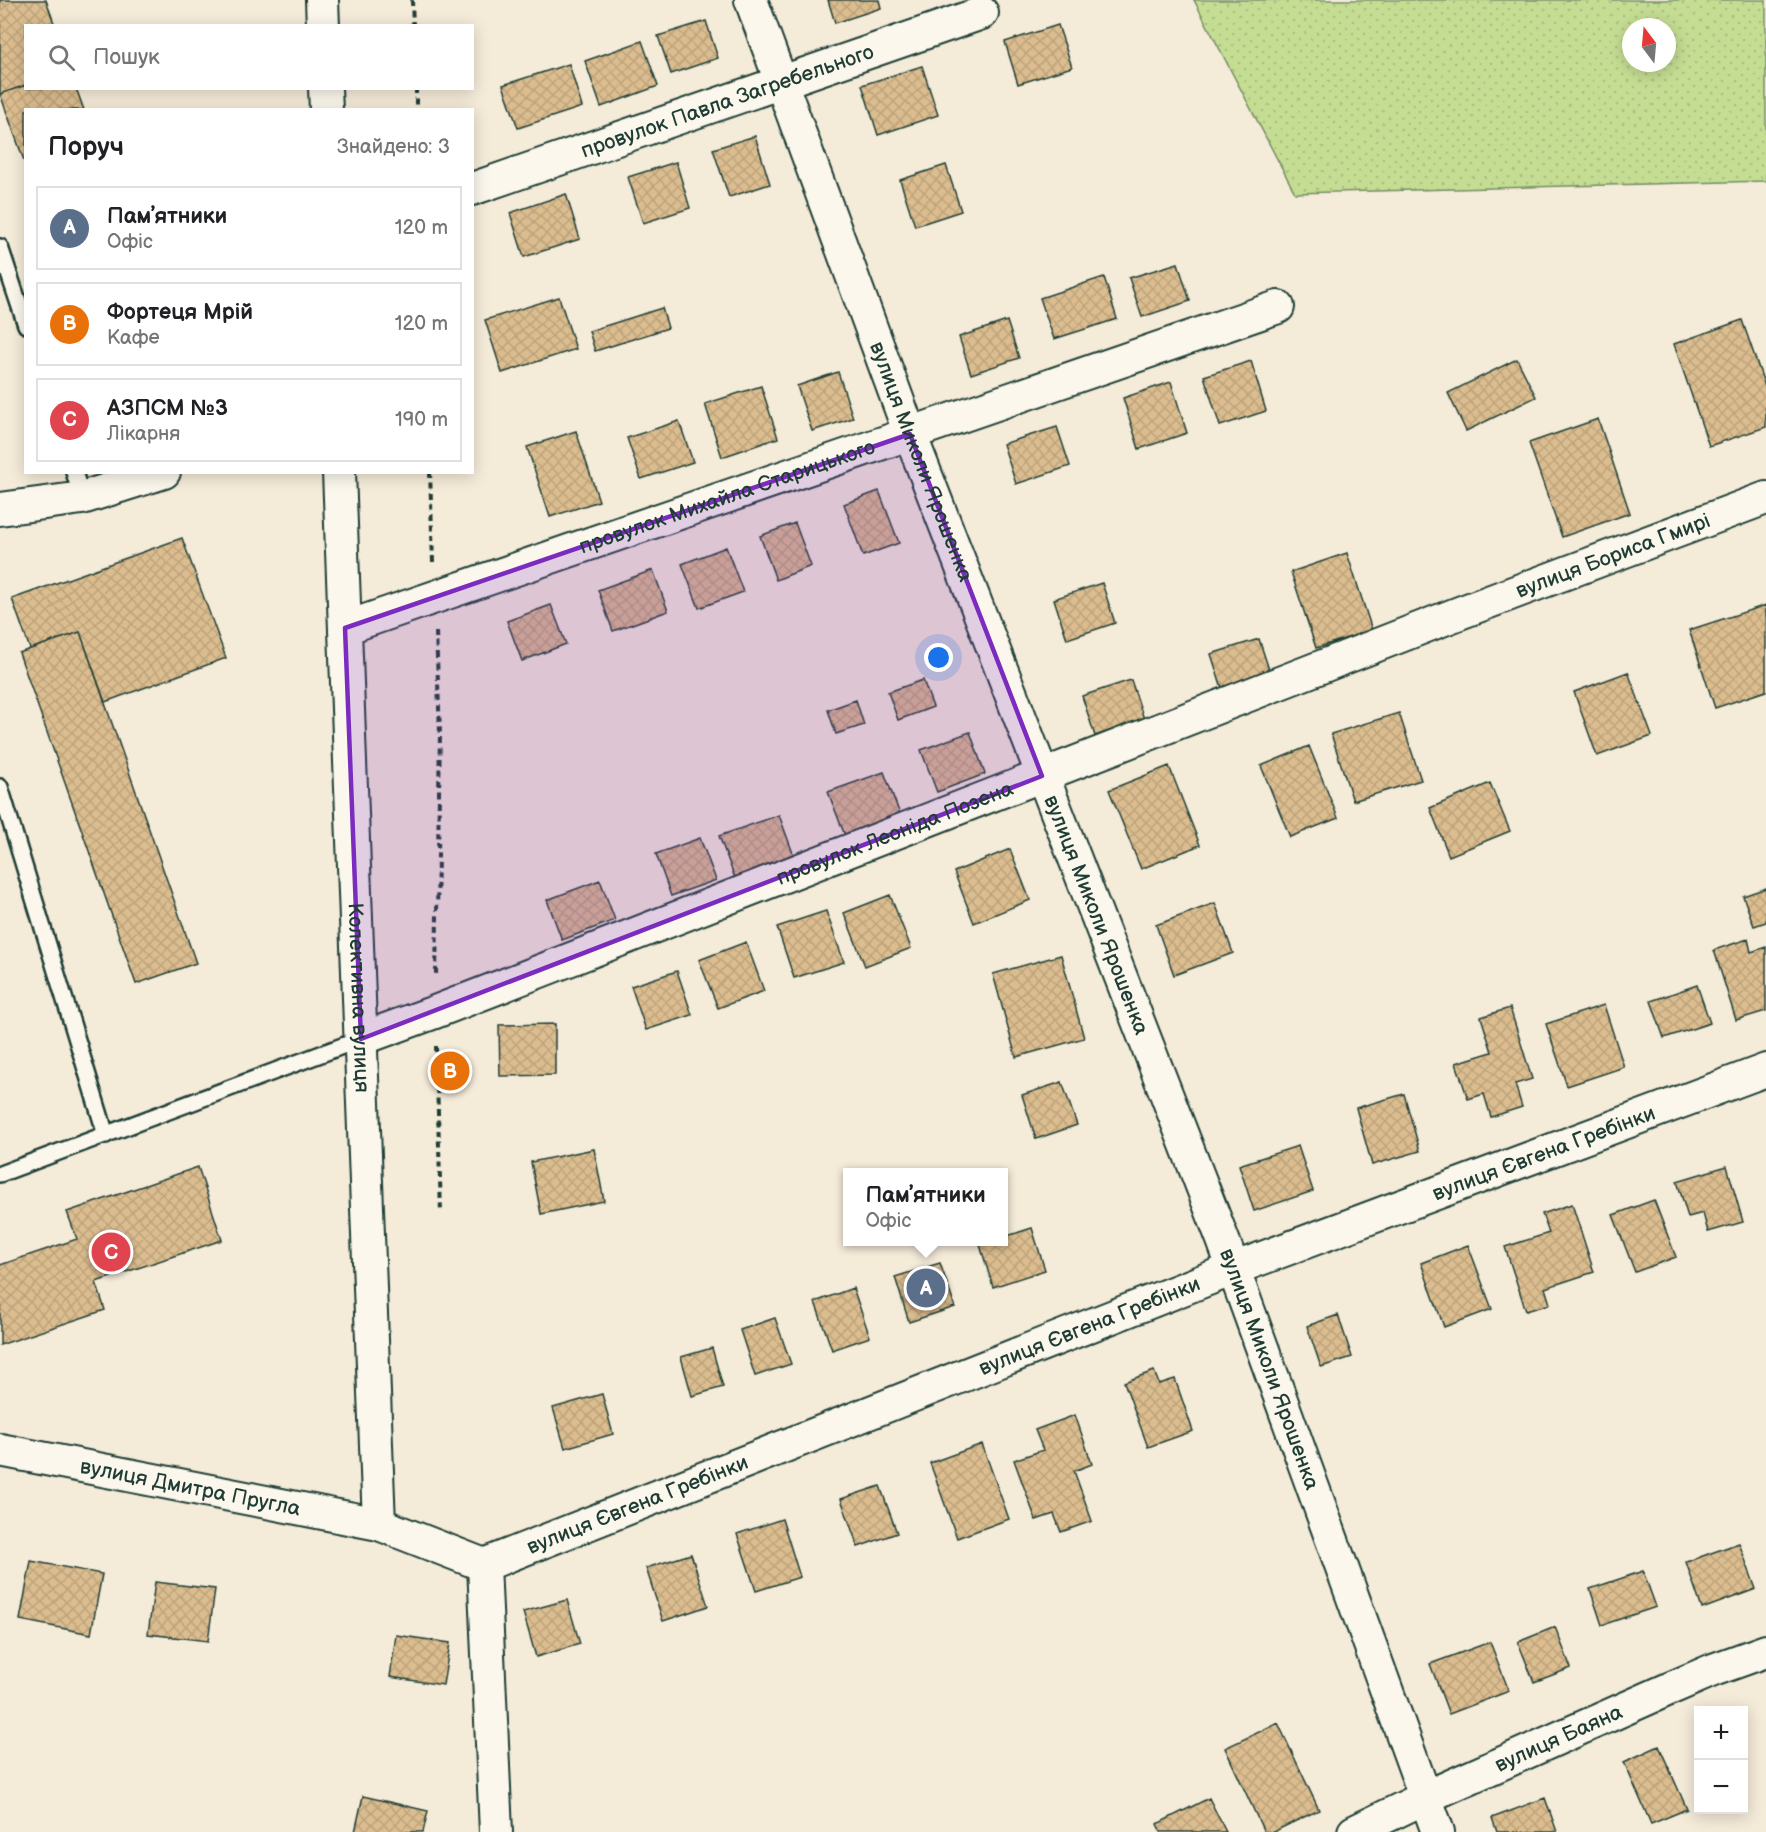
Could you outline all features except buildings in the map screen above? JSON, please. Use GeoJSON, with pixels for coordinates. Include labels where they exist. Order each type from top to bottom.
{"type":"FeatureCollection","features":[{"type":"Feature","properties":{"kind":"street"},"geometry":{"type":"LineString","coordinates":[[322,0],[323,24]]}},
{"type":"Feature","properties":{"kind":"street","name":"вулиця Миколи Ярошенка"},"geometry":{"type":"LineString","coordinates":[[751,0],[910,434],[1233,1269],[1438,1832]]}},
{"type":"Feature","properties":{"kind":"street","name":"провулок Павла Загребельного"},"geometry":{"type":"LineString","coordinates":[[474,188],[982,13]]}},
{"type":"Feature","properties":{"kind":"street"},"geometry":{"type":"LineString","coordinates":[[325,90],[326,108]]}},
{"type":"Feature","properties":{"kind":"street","name":"провулок Михайла Старицького"},"geometry":{"type":"LineString","coordinates":[[345,628],[1278,307]]}},
{"type":"Feature","properties":{"kind":"street"},"geometry":{"type":"LineString","coordinates":[[0,509],[78,485],[151,474]]}},
{"type":"Feature","properties":{"kind":"street","name":"Колективна вулиця"},"geometry":{"type":"LineString","coordinates":[[339,474],[379,1524]]}},
{"type":"Feature","properties":{"kind":"street","name":"вулиця Бориса Гмирі"},"geometry":{"type":"LineString","coordinates":[[1462,612],[1766,498]]}},
{"type":"Feature","properties":{"kind":"street","name":"провулок Леоніда Позена"},"geometry":{"type":"LineString","coordinates":[[361,1039],[1462,612]]}},
{"type":"Feature","properties":{"kind":"street","name":"вулиця Євгена Гребінки"},"geometry":{"type":"LineString","coordinates":[[484,1565],[1233,1269],[1766,1070]]}},
{"type":"Feature","properties":{"kind":"street","name":"вулиця Дмитра Пругла"},"geometry":{"type":"LineString","coordinates":[[0,1450],[379,1524],[484,1565]]}},
{"type":"Feature","properties":{"kind":"street"},"geometry":{"type":"LineString","coordinates":[[484,1565],[496,1832]]}},
{"type":"Feature","properties":{"kind":"street","name":"вулиця Баяна"},"geometry":{"type":"LineString","coordinates":[[1354,1832],[1426,1797],[1669,1689],[1766,1651]]}},
{"type":"Feature","properties":{"kind":"lane"},"geometry":{"type":"LineString","coordinates":[[0,247],[24,319]]}},
{"type":"Feature","properties":{"kind":"lane"},"geometry":{"type":"LineString","coordinates":[[0,787],[106,1135]]}},
{"type":"Feature","properties":{"kind":"lane"},"geometry":{"type":"LineString","coordinates":[[0,1174],[361,1039]]}},
{"type":"Feature","properties":{"kind":"path"},"geometry":{"type":"LineString","coordinates":[[412,0],[413,24]]}},
{"type":"Feature","properties":{"kind":"path"},"geometry":{"type":"LineString","coordinates":[[416,90],[416,108]]}},
{"type":"Feature","properties":{"kind":"highlighted area"},"geometry":{"type":"Polygon","coordinates":[[[910,434],[1042,776],[361,1039],[345,628],[910,434]]]}},
{"type":"Feature","properties":{"kind":"green space"},"geometry":{"type":"Polygon","coordinates":[[[1194,0],[1766,0],[1766,181],[1295,193],[1194,0]]]}},
{"type":"Feature","properties":{"kind":"place","name":"Фортеця Мрій"},"geometry":{"type":"Point","coordinates":[450,1071]}},
{"type":"Feature","properties":{"kind":"place","name":"АЗПСМ №3"},"geometry":{"type":"Point","coordinates":[111,1252]}},
{"type":"Feature","properties":{"kind":"place","name":"Памʼятники"},"geometry":{"type":"Point","coordinates":[926,1288]}}]}
